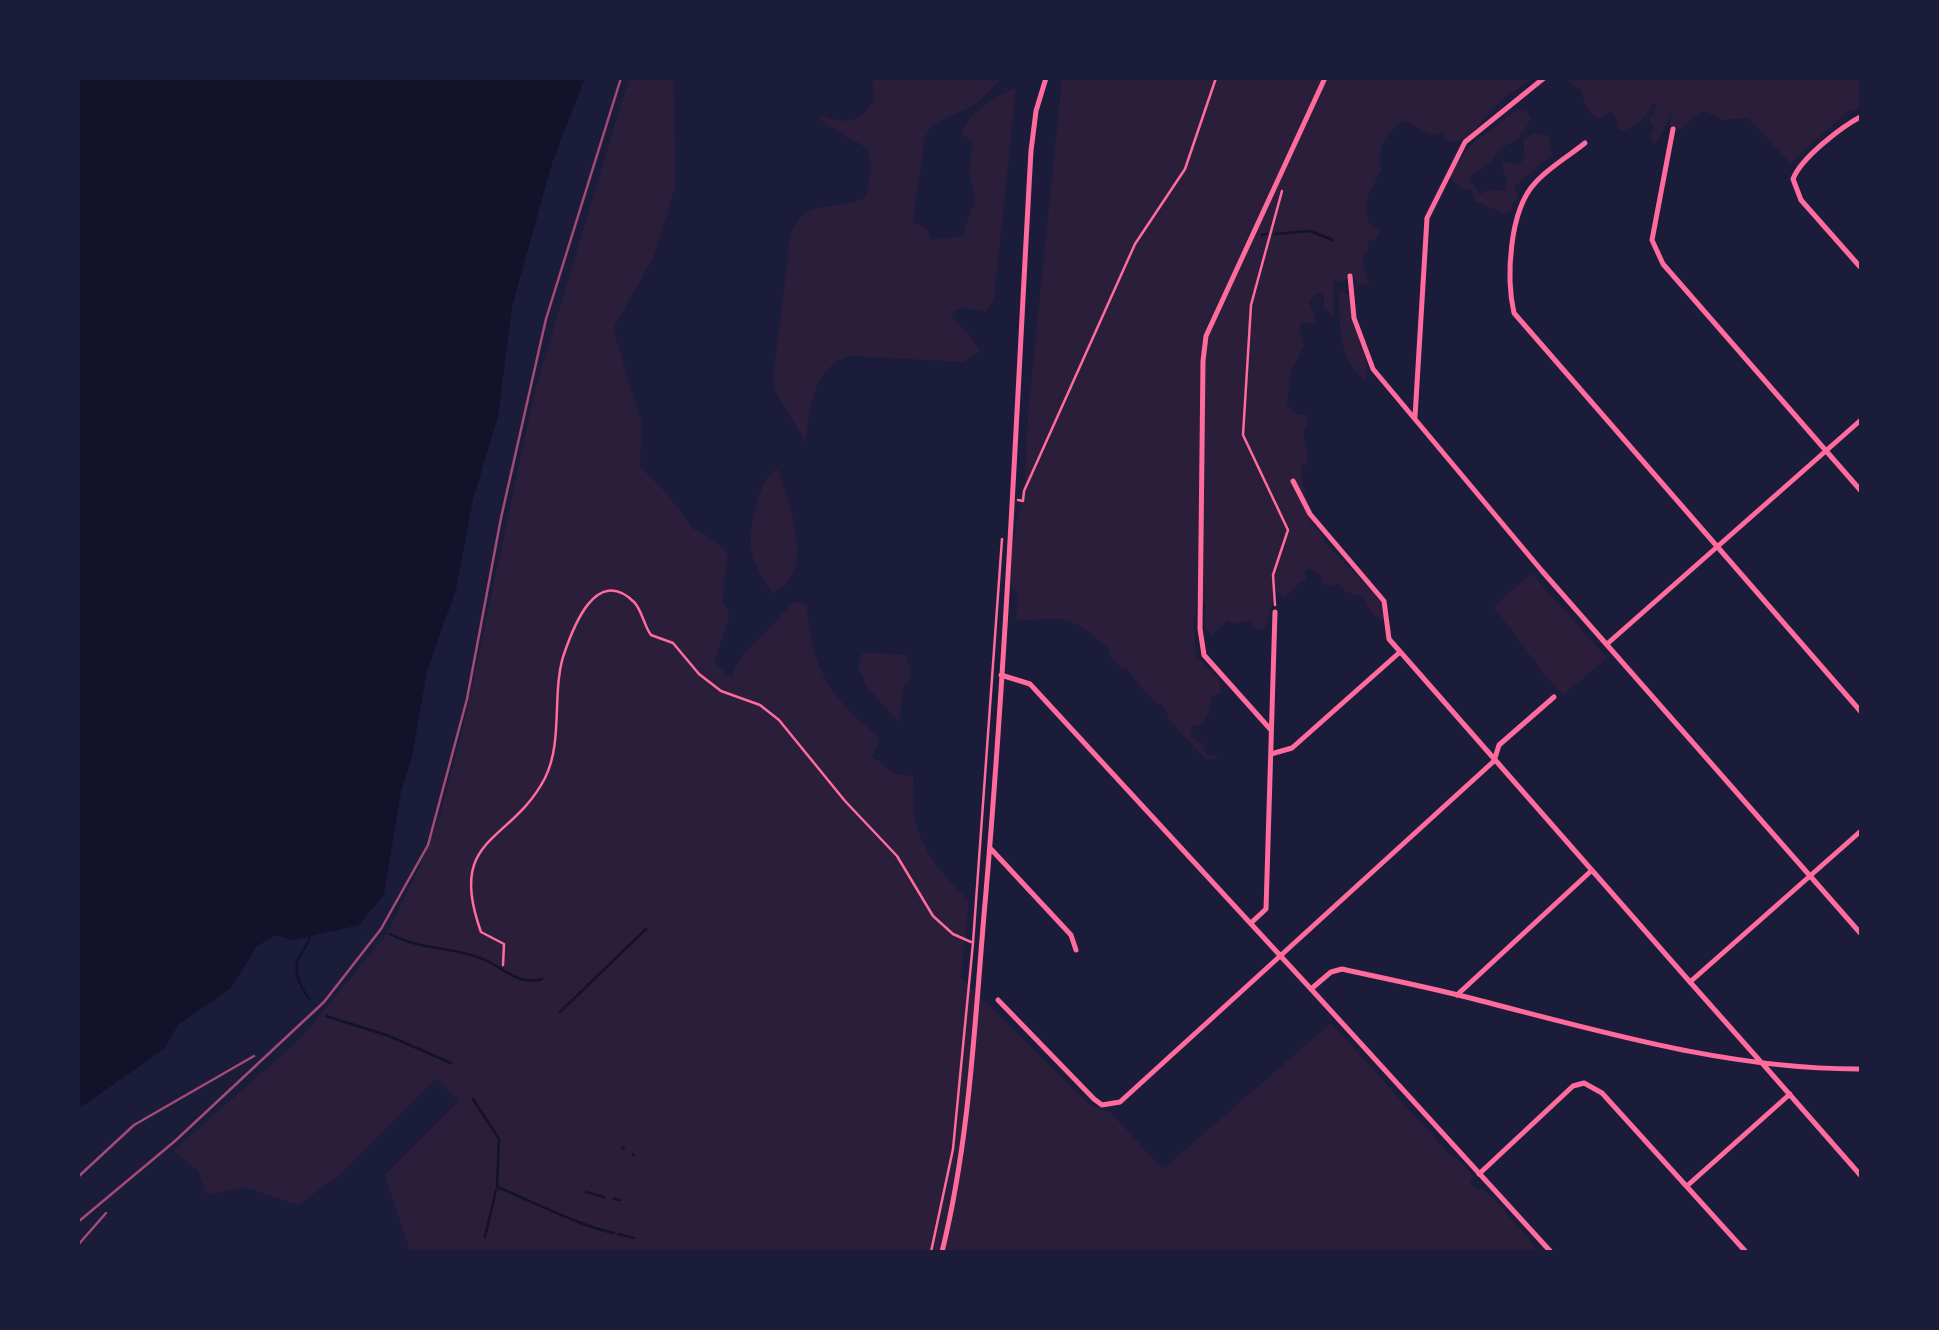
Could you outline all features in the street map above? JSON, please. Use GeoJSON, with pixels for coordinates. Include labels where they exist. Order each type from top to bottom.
{"type":"FeatureCollection","features":[{"type":"Feature","properties":{"kind":"street"},"geometry":{"type":"LineString","coordinates":[[942,1252],[964,1138],[990,848],[1014,500],[1032,151],[1036,110],[1046,78]]}},
{"type":"Feature","properties":{"kind":"street"},"geometry":{"type":"LineString","coordinates":[[1271,730],[1204,654],[1200,635],[1203,361],[1206,336],[1325,78]]}},
{"type":"Feature","properties":{"kind":"street"},"geometry":{"type":"LineString","coordinates":[[1415,420],[1427,218],[1464,142],[1544,78]]}},
{"type":"Feature","properties":{"kind":"street"},"geometry":{"type":"LineString","coordinates":[[1862,116],[1847,124],[1800,166],[1792,179],[1801,200],[1862,270]]}},
{"type":"Feature","properties":{"kind":"street"},"geometry":{"type":"LineString","coordinates":[[1674,129],[1652,240],[1663,264],[1862,492]]}},
{"type":"Feature","properties":{"kind":"street"},"geometry":{"type":"LineString","coordinates":[[1585,143],[1534,184],[1516,217],[1508,287],[1514,313],[1862,713]]}},
{"type":"Feature","properties":{"kind":"street"},"geometry":{"type":"LineString","coordinates":[[1350,276],[1354,318],[1373,368],[1607,644],[1862,935]]}},
{"type":"Feature","properties":{"kind":"street"},"geometry":{"type":"LineString","coordinates":[[1607,644],[1862,419]]}},
{"type":"Feature","properties":{"kind":"street"},"geometry":{"type":"LineString","coordinates":[[1293,481],[1310,514],[1384,601],[1388,639],[1862,1177]]}},
{"type":"Feature","properties":{"kind":"street"},"geometry":{"type":"LineString","coordinates":[[1252,922],[1266,908],[1275,612]]}},
{"type":"Feature","properties":{"kind":"street"},"geometry":{"type":"LineString","coordinates":[[1271,754],[1292,748],[1400,652]]}},
{"type":"Feature","properties":{"kind":"street"},"geometry":{"type":"LineString","coordinates":[[1001,675],[1030,684],[1552,1252]]}},
{"type":"Feature","properties":{"kind":"street"},"geometry":{"type":"LineString","coordinates":[[998,1000],[1094,1100],[1102,1106],[1111,1105],[1127,1096],[1494,761],[1499,745],[1554,696]]}},
{"type":"Feature","properties":{"kind":"street"},"geometry":{"type":"LineString","coordinates":[[1690,982],[1862,830]]}},
{"type":"Feature","properties":{"kind":"street"},"geometry":{"type":"LineString","coordinates":[[990,848],[1071,935],[1076,950]]}},
{"type":"Feature","properties":{"kind":"street"},"geometry":{"type":"LineString","coordinates":[[1458,995],[1591,872]]}},
{"type":"Feature","properties":{"kind":"street"},"geometry":{"type":"LineString","coordinates":[[1311,988],[1331,972],[1342,970],[1643,1042],[1762,1063],[1862,1069]]}},
{"type":"Feature","properties":{"kind":"street"},"geometry":{"type":"LineString","coordinates":[[1479,1174],[1574,1086],[1584,1083],[1594,1087],[1746,1252]]}},
{"type":"Feature","properties":{"kind":"street"},"geometry":{"type":"LineString","coordinates":[[1687,1186],[1790,1094]]}},
{"type":"Feature","properties":{"kind":"path"},"geometry":{"type":"LineString","coordinates":[[1023,501],[1024,491],[1135,244],[1185,169],[1216,78]]}},
{"type":"Feature","properties":{"kind":"path"},"geometry":{"type":"LineString","coordinates":[[1275,612],[1273,575],[1288,530],[1242,434],[1251,305],[1282,191]]}},
{"type":"Feature","properties":{"kind":"path"},"geometry":{"type":"LineString","coordinates":[[931,1252],[953,1149],[1002,535]]}},
{"type":"Feature","properties":{"kind":"path"},"geometry":{"type":"LineString","coordinates":[[503,966],[504,944],[481,932],[472,908],[474,860],[480,849],[526,804],[546,776],[563,659],[588,602],[596,592],[606,589],[636,604],[651,636],[673,643],[699,674],[721,691],[760,705],[779,720],[845,801],[898,856],[933,916],[953,934],[981,946]]}},
{"type":"Feature","properties":{"kind":"shaded area"},"geometry":{"type":"Polygon","coordinates":[[[78,78],[585,78],[552,163],[512,307],[498,417],[473,499],[456,589],[427,671],[384,895],[359,925],[293,940],[276,935],[257,946],[231,988],[178,1025],[164,1049],[78,1109],[78,78]]]}},
{"type":"Feature","properties":{"kind":"shaded area"},"geometry":{"type":"Polygon","coordinates":[[[629,78],[674,78],[675,188],[654,256],[614,327],[615,336],[642,424],[640,467],[669,496],[692,528],[728,554],[722,601],[730,615],[714,661],[731,679],[745,653],[787,609],[795,602],[807,604],[813,647],[827,681],[848,709],[880,738],[872,756],[895,774],[913,776],[919,835],[937,866],[969,901],[961,978],[1088,1103],[1111,1113],[1163,1169],[1331,1023],[1473,1176],[1470,1184],[1493,1199],[1539,1252],[410,1252],[385,1175],[459,1101],[437,1078],[340,1175],[298,1205],[245,1187],[207,1195],[198,1171],[173,1151],[299,1040],[386,935],[439,819],[464,724],[535,390],[629,78]]]}},
{"type":"Feature","properties":{"kind":"shaded area"},"geometry":{"type":"Polygon","coordinates":[[[872,78],[1003,78],[975,105],[931,125],[925,138],[913,221],[927,229],[932,240],[962,236],[975,201],[969,170],[973,141],[961,135],[965,127],[983,107],[1016,90],[994,299],[985,312],[963,307],[950,314],[981,350],[963,362],[850,356],[837,362],[827,370],[815,391],[806,443],[776,392],[773,377],[790,239],[795,225],[811,210],[866,197],[871,163],[868,153],[818,118],[822,115],[845,121],[864,113],[874,100],[872,78]]]}},
{"type":"Feature","properties":{"kind":"shaded area"},"geometry":{"type":"Polygon","coordinates":[[[1062,78],[1540,78],[1532,79],[1500,102],[1461,140],[1455,142],[1441,132],[1435,136],[1402,121],[1384,141],[1382,167],[1366,201],[1368,222],[1380,231],[1378,237],[1368,242],[1368,252],[1362,259],[1369,282],[1357,286],[1354,275],[1342,282],[1334,280],[1333,318],[1324,307],[1324,295],[1317,293],[1309,302],[1316,320],[1301,322],[1299,331],[1304,345],[1291,372],[1287,405],[1295,414],[1305,415],[1308,423],[1303,435],[1308,455],[1301,472],[1311,523],[1325,543],[1382,601],[1384,622],[1371,613],[1364,597],[1346,592],[1338,582],[1332,586],[1323,584],[1320,575],[1308,568],[1304,572],[1307,580],[1285,597],[1276,589],[1266,627],[1258,631],[1252,625],[1253,619],[1234,624],[1228,620],[1212,635],[1204,625],[1206,602],[1197,602],[1196,656],[1220,681],[1221,693],[1212,697],[1201,724],[1190,727],[1206,754],[1217,753],[1215,759],[1206,760],[1171,722],[1163,707],[1085,629],[1058,619],[1016,621],[1018,592],[1011,588],[1012,548],[1025,477],[1062,78]]]}},
{"type":"Feature","properties":{"kind":"shaded area"},"geometry":{"type":"Polygon","coordinates":[[[1565,78],[1861,78],[1861,107],[1847,112],[1790,163],[1748,118],[1722,120],[1703,110],[1680,129],[1670,126],[1672,112],[1653,144],[1651,135],[1655,128],[1648,118],[1654,116],[1656,103],[1639,122],[1620,131],[1611,112],[1598,119],[1586,106],[1582,91],[1565,78]]]}},
{"type":"Feature","properties":{"kind":"shaded area"},"geometry":{"type":"Polygon","coordinates":[[[1517,110],[1532,118],[1518,139],[1498,150],[1493,160],[1469,179],[1480,194],[1493,189],[1505,191],[1507,183],[1501,161],[1520,164],[1524,139],[1534,133],[1549,136],[1552,154],[1514,187],[1518,198],[1511,205],[1511,212],[1502,213],[1475,201],[1471,190],[1451,180],[1450,173],[1472,144],[1517,110]]]}},
{"type":"Feature","properties":{"kind":"shaded area"},"geometry":{"type":"Polygon","coordinates":[[[1342,291],[1351,296],[1352,318],[1366,359],[1365,380],[1349,362],[1342,341],[1342,291]]]}},
{"type":"Feature","properties":{"kind":"shaded area"},"geometry":{"type":"Polygon","coordinates":[[[778,469],[793,520],[797,560],[790,578],[772,594],[755,563],[751,537],[759,496],[778,469]]]}},
{"type":"Feature","properties":{"kind":"shaded area"},"geometry":{"type":"Polygon","coordinates":[[[1531,573],[1607,658],[1563,695],[1494,607],[1531,573]]]}},
{"type":"Feature","properties":{"kind":"shaded area"},"geometry":{"type":"Polygon","coordinates":[[[862,653],[905,654],[911,670],[910,680],[903,688],[899,723],[868,688],[858,669],[862,653]]]}},
{"type":"Feature","properties":{"kind":"waterway"},"geometry":{"type":"LineString","coordinates":[[1275,234],[1310,231],[1333,240]]}},
{"type":"Feature","properties":{"kind":"waterway"},"geometry":{"type":"LineString","coordinates":[[1262,235],[1267,234]]}},
{"type":"Feature","properties":{"kind":"waterway"},"geometry":{"type":"LineString","coordinates":[[560,1012],[646,929]]}},
{"type":"Feature","properties":{"kind":"waterway"},"geometry":{"type":"LineString","coordinates":[[390,934],[479,958],[521,979],[542,979]]}},
{"type":"Feature","properties":{"kind":"waterway"},"geometry":{"type":"LineString","coordinates":[[309,999],[296,970],[310,936]]}},
{"type":"Feature","properties":{"kind":"waterway"},"geometry":{"type":"LineString","coordinates":[[326,1016],[389,1036],[451,1063]]}},
{"type":"Feature","properties":{"kind":"waterway"},"geometry":{"type":"LineString","coordinates":[[473,1099],[499,1139],[497,1187],[614,1233]]}},
{"type":"Feature","properties":{"kind":"waterway"},"geometry":{"type":"LineString","coordinates":[[485,1237],[496,1190]]}},
{"type":"Feature","properties":{"kind":"waterway"},"geometry":{"type":"LineString","coordinates":[[586,1192],[604,1197]]}},
{"type":"Feature","properties":{"kind":"waterway"},"geometry":{"type":"LineString","coordinates":[[614,1199],[620,1200]]}},
{"type":"Feature","properties":{"kind":"waterway"},"geometry":{"type":"LineString","coordinates":[[618,1234],[634,1238]]}},
{"type":"Feature","properties":{"kind":"railway"},"geometry":{"type":"LineString","coordinates":[[78,1222],[175,1141],[324,1002],[381,929],[428,845],[467,699],[501,518],[546,319],[621,78]]}},
{"type":"Feature","properties":{"kind":"railway"},"geometry":{"type":"LineString","coordinates":[[78,1177],[134,1125],[254,1056]]}},
{"type":"Feature","properties":{"kind":"railway"},"geometry":{"type":"LineString","coordinates":[[78,1245],[106,1213]]}}]}
